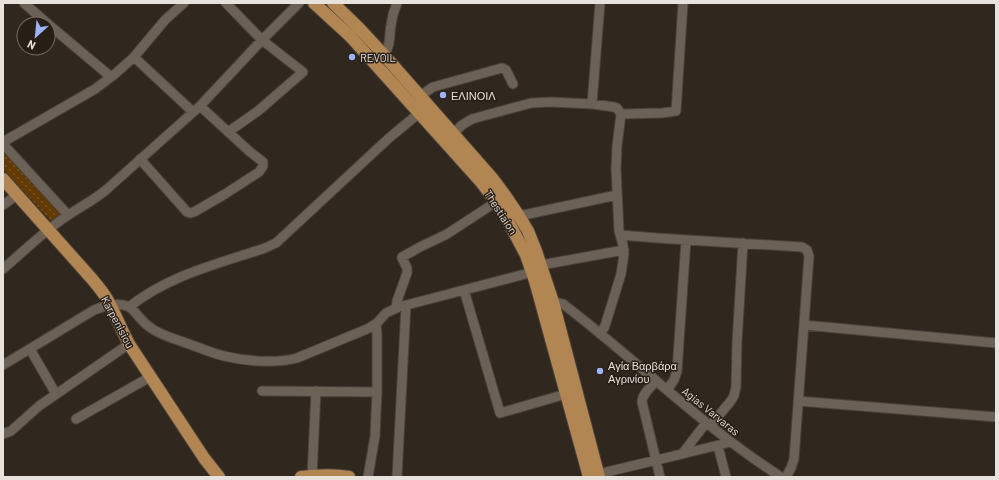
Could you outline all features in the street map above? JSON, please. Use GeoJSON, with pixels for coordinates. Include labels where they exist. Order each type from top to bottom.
{"type":"FeatureCollection","features":[{"type":"Feature","properties":{"kind":"main road","name":"Thestiaion"},"geometry":{"type":"LineString","coordinates":[[314,3],[384,55],[496,202],[518,239],[530,265],[537,269]]}},
{"type":"Feature","properties":{"kind":"main road","name":"Thestiaion"},"geometry":{"type":"LineString","coordinates":[[333,3],[354,32],[422,105],[453,134],[493,180],[528,231],[537,269],[548,303],[595,476]]}},
{"type":"Feature","properties":{"kind":"main road","name":"Karpenisiou"},"geometry":{"type":"LineString","coordinates":[[3,179],[92,278],[105,296],[129,344],[150,377],[204,458],[219,477]]}},
{"type":"Feature","properties":{"kind":"main road","name":"Thestiaion"},"geometry":{"type":"LineString","coordinates":[[548,303],[566,394],[595,476]]}},
{"type":"Feature","properties":{"kind":"main road"},"geometry":{"type":"LineString","coordinates":[[306,476],[336,475],[349,477]]}},
{"type":"Feature","properties":{"kind":"street"},"geometry":{"type":"LineString","coordinates":[[24,3],[39,16]]}},
{"type":"Feature","properties":{"kind":"street"},"geometry":{"type":"LineString","coordinates":[[68,215],[3,143],[94,89],[111,77],[134,57],[165,20],[183,3]]}},
{"type":"Feature","properties":{"kind":"street"},"geometry":{"type":"LineString","coordinates":[[226,3],[262,40],[303,72],[258,110],[228,132]]}},
{"type":"Feature","properties":{"kind":"street"},"geometry":{"type":"LineString","coordinates":[[384,55],[388,50],[392,18],[397,3]]}},
{"type":"Feature","properties":{"kind":"street"},"geometry":{"type":"LineString","coordinates":[[592,104],[600,3]]}},
{"type":"Feature","properties":{"kind":"street"},"geometry":{"type":"LineString","coordinates":[[621,114],[662,113],[676,110],[683,3]]}},
{"type":"Feature","properties":{"kind":"street"},"geometry":{"type":"LineString","coordinates":[[3,269],[48,229],[103,193],[200,106],[295,4]]}},
{"type":"Feature","properties":{"kind":"street"},"geometry":{"type":"LineString","coordinates":[[56,31],[111,77]]}},
{"type":"Feature","properties":{"kind":"street"},"geometry":{"type":"LineString","coordinates":[[134,57],[193,112]]}},
{"type":"Feature","properties":{"kind":"street"},"geometry":{"type":"LineString","coordinates":[[129,307],[147,293],[180,276],[276,243],[389,138],[422,105],[433,87],[502,68],[506,70],[513,84]]}},
{"type":"Feature","properties":{"kind":"street"},"geometry":{"type":"LineString","coordinates":[[453,134],[462,125],[472,119],[531,103],[551,102],[592,104],[617,108],[621,114],[616,169],[617,195],[620,235],[624,250],[621,274],[605,326],[600,334]]}},
{"type":"Feature","properties":{"kind":"street"},"geometry":{"type":"LineString","coordinates":[[140,159],[187,212],[190,213],[225,194],[259,172],[263,166],[263,162],[249,152],[200,106]]}},
{"type":"Feature","properties":{"kind":"street"},"geometry":{"type":"LineString","coordinates":[[3,204],[17,195]]}},
{"type":"Feature","properties":{"kind":"street"},"geometry":{"type":"LineString","coordinates":[[519,216],[617,195]]}},
{"type":"Feature","properties":{"kind":"street"},"geometry":{"type":"LineString","coordinates":[[396,308],[397,300],[407,273],[407,268],[402,257],[420,246],[447,234],[496,202]]}},
{"type":"Feature","properties":{"kind":"street"},"geometry":{"type":"LineString","coordinates":[[620,235],[802,247],[807,250],[809,256],[794,459],[786,477]]}},
{"type":"Feature","properties":{"kind":"street"},"geometry":{"type":"LineString","coordinates":[[667,390],[674,380],[677,371],[686,240]]}},
{"type":"Feature","properties":{"kind":"street"},"geometry":{"type":"LineString","coordinates":[[682,454],[734,396],[736,387],[743,244]]}},
{"type":"Feature","properties":{"kind":"street"},"geometry":{"type":"LineString","coordinates":[[3,365],[94,310],[110,305],[121,304],[134,310],[146,324],[160,333],[219,354],[253,360],[284,360],[297,358],[358,334],[376,324],[386,313],[396,308],[537,269],[624,250]]}},
{"type":"Feature","properties":{"kind":"street"},"geometry":{"type":"LineString","coordinates":[[464,290],[500,413],[566,394]]}},
{"type":"Feature","properties":{"kind":"street","name":"Agias Varvaras"},"geometry":{"type":"LineString","coordinates":[[548,303],[558,302],[563,304],[708,424],[781,477]]}},
{"type":"Feature","properties":{"kind":"street"},"geometry":{"type":"LineString","coordinates":[[397,477],[406,305]]}},
{"type":"Feature","properties":{"kind":"street"},"geometry":{"type":"LineString","coordinates":[[368,477],[374,436],[377,392],[376,324]]}},
{"type":"Feature","properties":{"kind":"street"},"geometry":{"type":"LineString","coordinates":[[804,325],[996,343]]}},
{"type":"Feature","properties":{"kind":"street"},"geometry":{"type":"LineString","coordinates":[[3,434],[11,431],[28,415],[56,394],[129,344]]}},
{"type":"Feature","properties":{"kind":"street"},"geometry":{"type":"LineString","coordinates":[[30,349],[56,394]]}},
{"type":"Feature","properties":{"kind":"street"},"geometry":{"type":"LineString","coordinates":[[76,419],[150,377]]}},
{"type":"Feature","properties":{"kind":"street"},"geometry":{"type":"LineString","coordinates":[[656,381],[644,395],[642,402],[660,477]]}},
{"type":"Feature","properties":{"kind":"street"},"geometry":{"type":"LineString","coordinates":[[262,391],[377,392]]}},
{"type":"Feature","properties":{"kind":"street"},"geometry":{"type":"LineString","coordinates":[[306,476],[316,391]]}},
{"type":"Feature","properties":{"kind":"street"},"geometry":{"type":"LineString","coordinates":[[798,401],[996,417]]}},
{"type":"Feature","properties":{"kind":"street"},"geometry":{"type":"LineString","coordinates":[[595,476],[731,442]]}},
{"type":"Feature","properties":{"kind":"street"},"geometry":{"type":"LineString","coordinates":[[718,446],[726,477]]}},
{"type":"Feature","properties":{"kind":"shaded area"},"geometry":{"type":"Polygon","coordinates":[[[3,152],[61,215],[51,221],[3,169],[3,152]]]}},
{"type":"Feature","properties":{"kind":"place","name":"REVOIL"},"geometry":{"type":"Point","coordinates":[352,57]}},
{"type":"Feature","properties":{"kind":"place","name":"ΕΛΙΝΟΙΛ"},"geometry":{"type":"Point","coordinates":[443,95]}},
{"type":"Feature","properties":{"kind":"place","name":"Αγία Βαρβάρα Αγρινίου"},"geometry":{"type":"Point","coordinates":[600,371]}}]}
